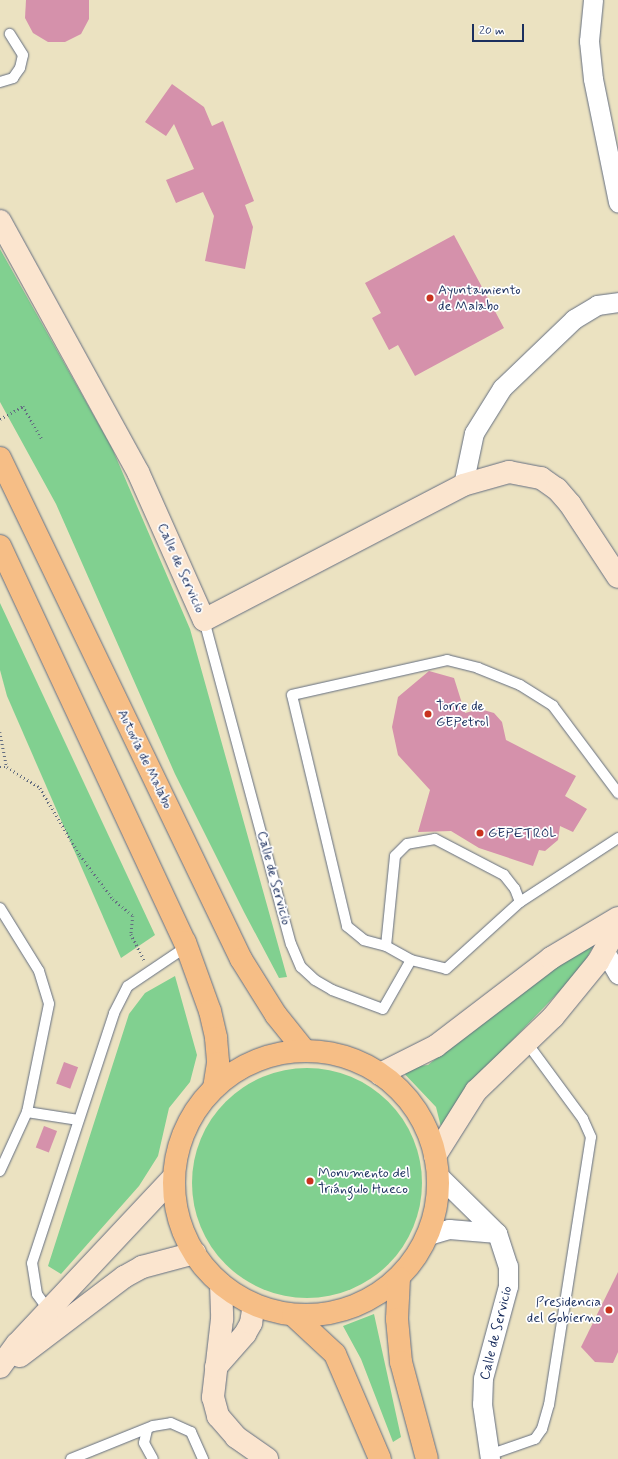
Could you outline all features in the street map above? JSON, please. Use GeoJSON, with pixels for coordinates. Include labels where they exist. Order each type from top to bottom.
{"type":"FeatureCollection","features":[{"type":"Feature","properties":{"kind":"highway","name":"Autovía de Malabo"},"geometry":{"type":"LineString","coordinates":[[0,458],[242,960],[276,1015],[305,1051]]}},
{"type":"Feature","properties":{"kind":"highway"},"geometry":{"type":"LineString","coordinates":[[0,546],[186,947],[210,1011],[216,1038],[218,1063],[214,1088]]}},
{"type":"Feature","properties":{"kind":"highway"},"geometry":{"type":"LineString","coordinates":[[305,1051],[344,1057],[380,1074],[417,1113],[436,1166],[434,1216],[428,1235],[399,1278],[381,1293],[354,1307],[316,1316],[293,1315],[254,1305],[221,1284],[195,1253],[179,1216],[174,1177],[182,1138],[201,1103],[214,1088],[247,1065],[285,1053],[305,1051]]}},
{"type":"Feature","properties":{"kind":"highway"},"geometry":{"type":"LineString","coordinates":[[399,1278],[396,1319],[401,1362],[427,1459]]}},
{"type":"Feature","properties":{"kind":"highway"},"geometry":{"type":"LineString","coordinates":[[293,1315],[335,1354],[380,1459]]}},
{"type":"Feature","properties":{"kind":"street"},"geometry":{"type":"LineString","coordinates":[[593,0],[589,41],[593,79],[618,202]]}},
{"type":"Feature","properties":{"kind":"street","name":"Calle de Servicio"},"geometry":{"type":"LineString","coordinates":[[0,221],[138,472],[204,620]]}},
{"type":"Feature","properties":{"kind":"street"},"geometry":{"type":"LineString","coordinates":[[463,485],[474,433],[502,388],[574,319],[597,305],[618,302]]}},
{"type":"Feature","properties":{"kind":"street"},"geometry":{"type":"LineString","coordinates":[[204,620],[463,485],[509,472],[541,478],[570,504],[618,577]]}},
{"type":"Feature","properties":{"kind":"street"},"geometry":{"type":"LineString","coordinates":[[380,1074],[436,1046],[563,949],[618,918]]}},
{"type":"Feature","properties":{"kind":"street"},"geometry":{"type":"LineString","coordinates":[[436,1166],[476,1091],[527,1043],[579,986],[604,950],[618,926]]}},
{"type":"Feature","properties":{"kind":"street"},"geometry":{"type":"LineString","coordinates":[[604,950],[618,974]]}},
{"type":"Feature","properties":{"kind":"street","name":"Calle de Servicio"},"geometry":{"type":"LineString","coordinates":[[436,1166],[497,1233],[508,1266],[508,1286],[483,1378],[482,1404],[489,1457]]}},
{"type":"Feature","properties":{"kind":"street"},"geometry":{"type":"LineString","coordinates":[[0,1368],[54,1318],[174,1177]]}},
{"type":"Feature","properties":{"kind":"street"},"geometry":{"type":"LineString","coordinates":[[428,1235],[449,1229],[497,1233]]}},
{"type":"Feature","properties":{"kind":"street"},"geometry":{"type":"LineString","coordinates":[[54,1318],[142,1267],[195,1253]]}},
{"type":"Feature","properties":{"kind":"street"},"geometry":{"type":"LineString","coordinates":[[221,1284],[213,1397],[218,1416],[236,1437],[267,1459]]}},
{"type":"Feature","properties":{"kind":"street"},"geometry":{"type":"LineString","coordinates":[[216,1366],[248,1328],[254,1305]]}},
{"type":"Feature","properties":{"kind":"lane"},"geometry":{"type":"LineString","coordinates":[[0,82],[13,78],[20,68],[23,55],[10,34]]}},
{"type":"Feature","properties":{"kind":"lane","name":"Calle de Servicio"},"geometry":{"type":"LineString","coordinates":[[204,620],[291,944],[301,967],[315,980],[332,990],[383,1009],[412,960]]}},
{"type":"Feature","properties":{"kind":"lane"},"geometry":{"type":"LineString","coordinates":[[618,793],[553,706],[520,685],[478,668],[447,660],[292,695],[347,926],[364,940],[386,946],[412,960],[446,969],[520,902],[618,838]]}},
{"type":"Feature","properties":{"kind":"lane"},"geometry":{"type":"LineString","coordinates":[[386,946],[395,856],[407,844],[435,839],[504,875],[520,902]]}},
{"type":"Feature","properties":{"kind":"lane"},"geometry":{"type":"LineString","coordinates":[[0,908],[40,971],[49,1004],[27,1112],[0,1171]]}},
{"type":"Feature","properties":{"kind":"lane"},"geometry":{"type":"LineString","coordinates":[[54,1318],[37,1294],[32,1263],[114,1013],[128,986],[149,969],[186,947]]}},
{"type":"Feature","properties":{"kind":"lane"},"geometry":{"type":"LineString","coordinates":[[489,1457],[534,1439],[542,1429],[591,1137],[583,1119],[527,1043]]}},
{"type":"Feature","properties":{"kind":"lane"},"geometry":{"type":"LineString","coordinates":[[27,1112],[78,1120]]}},
{"type":"Feature","properties":{"kind":"lane"},"geometry":{"type":"LineString","coordinates":[[71,1459],[146,1430],[171,1423],[184,1428],[198,1442],[203,1459]]}},
{"type":"Feature","properties":{"kind":"lane"},"geometry":{"type":"LineString","coordinates":[[146,1430],[144,1443],[153,1459]]}},
{"type":"Feature","properties":{"kind":"path"},"geometry":{"type":"LineString","coordinates":[[0,419],[23,406],[43,440]]}},
{"type":"Feature","properties":{"kind":"path"},"geometry":{"type":"LineString","coordinates":[[0,732],[7,767]]}},
{"type":"Feature","properties":{"kind":"path"},"geometry":{"type":"LineString","coordinates":[[0,767],[7,767],[40,788],[85,861],[113,899],[133,916],[131,934],[149,969]]}},
{"type":"Feature","properties":{"kind":"green space"},"geometry":{"type":"Polygon","coordinates":[[[0,249],[112,448],[190,629],[287,977],[279,978],[244,912],[175,774],[56,504],[0,402],[0,249]]]}},
{"type":"Feature","properties":{"kind":"green space"},"geometry":{"type":"Polygon","coordinates":[[[0,603],[155,935],[121,958],[7,696],[0,670],[0,603]]]}},
{"type":"Feature","properties":{"kind":"green space"},"geometry":{"type":"Polygon","coordinates":[[[599,936],[580,970],[471,1083],[441,1127],[436,1107],[399,1068],[428,1065],[574,947],[599,936]]]}},
{"type":"Feature","properties":{"kind":"green space"},"geometry":{"type":"Polygon","coordinates":[[[175,976],[197,1055],[190,1082],[169,1108],[158,1156],[139,1186],[61,1274],[48,1266],[129,1014],[145,993],[175,976]]]}},
{"type":"Feature","properties":{"kind":"green space"},"geometry":{"type":"Polygon","coordinates":[[[307,1068],[340,1073],[351,1077],[380,1094],[396,1110],[408,1129],[417,1150],[422,1183],[417,1216],[413,1227],[396,1256],[380,1272],[361,1284],[340,1293],[307,1298],[274,1293],[263,1289],[234,1272],[218,1256],[206,1237],[197,1216],[192,1183],[197,1150],[201,1139],[218,1110],[234,1094],[253,1082],[274,1073],[307,1068]]]}},
{"type":"Feature","properties":{"kind":"green space"},"geometry":{"type":"Polygon","coordinates":[[[374,1314],[401,1437],[393,1442],[361,1359],[343,1326],[374,1314]]]}},
{"type":"Feature","properties":{"kind":"building"},"geometry":{"type":"Polygon","coordinates":[[[26,0],[89,0],[89,19],[81,34],[65,42],[48,42],[33,33],[25,18],[26,0]]]}},
{"type":"Feature","properties":{"kind":"building"},"geometry":{"type":"Polygon","coordinates":[[[172,84],[204,107],[212,126],[223,121],[254,201],[245,205],[253,227],[245,269],[205,261],[214,216],[203,192],[176,203],[166,180],[194,169],[174,124],[166,136],[145,122],[172,84]]]}},
{"type":"Feature","properties":{"kind":"building","name":"Ayuntamiento de Malabo"},"geometry":{"type":"Polygon","coordinates":[[[454,235],[504,328],[415,376],[398,345],[389,350],[372,318],[381,313],[365,283],[454,235]]]}},
{"type":"Feature","properties":{"kind":"building"},"geometry":{"type":"Polygon","coordinates":[[[429,671],[454,678],[465,713],[480,709],[494,713],[502,722],[506,740],[576,776],[565,796],[587,809],[573,832],[560,826],[558,840],[545,851],[539,850],[533,866],[479,848],[451,831],[418,832],[430,790],[398,755],[392,727],[398,697],[429,671]]]}},
{"type":"Feature","properties":{"kind":"building"},"geometry":{"type":"Polygon","coordinates":[[[64,1062],[78,1067],[70,1089],[56,1084],[64,1062]]]}},
{"type":"Feature","properties":{"kind":"building"},"geometry":{"type":"Polygon","coordinates":[[[44,1126],[57,1131],[49,1152],[36,1147],[44,1126]]]}},
{"type":"Feature","properties":{"kind":"building","name":"Presidencia del Gobierno"},"geometry":{"type":"Polygon","coordinates":[[[618,1272],[618,1352],[613,1363],[595,1362],[581,1347],[618,1272]]]}},
{"type":"Feature","properties":{"kind":"place","name":"Ayuntamiento de Malabo"},"geometry":{"type":"Point","coordinates":[430,298]}},
{"type":"Feature","properties":{"kind":"place","name":"Torre de GEPetrol"},"geometry":{"type":"Point","coordinates":[428,714]}},
{"type":"Feature","properties":{"kind":"place","name":"GEPETROL"},"geometry":{"type":"Point","coordinates":[480,833]}},
{"type":"Feature","properties":{"kind":"place","name":"Monumento del Triángulo Hueco"},"geometry":{"type":"Point","coordinates":[310,1181]}},
{"type":"Feature","properties":{"kind":"place","name":"Presidencia del Gobierno"},"geometry":{"type":"Point","coordinates":[609,1310]}}]}
